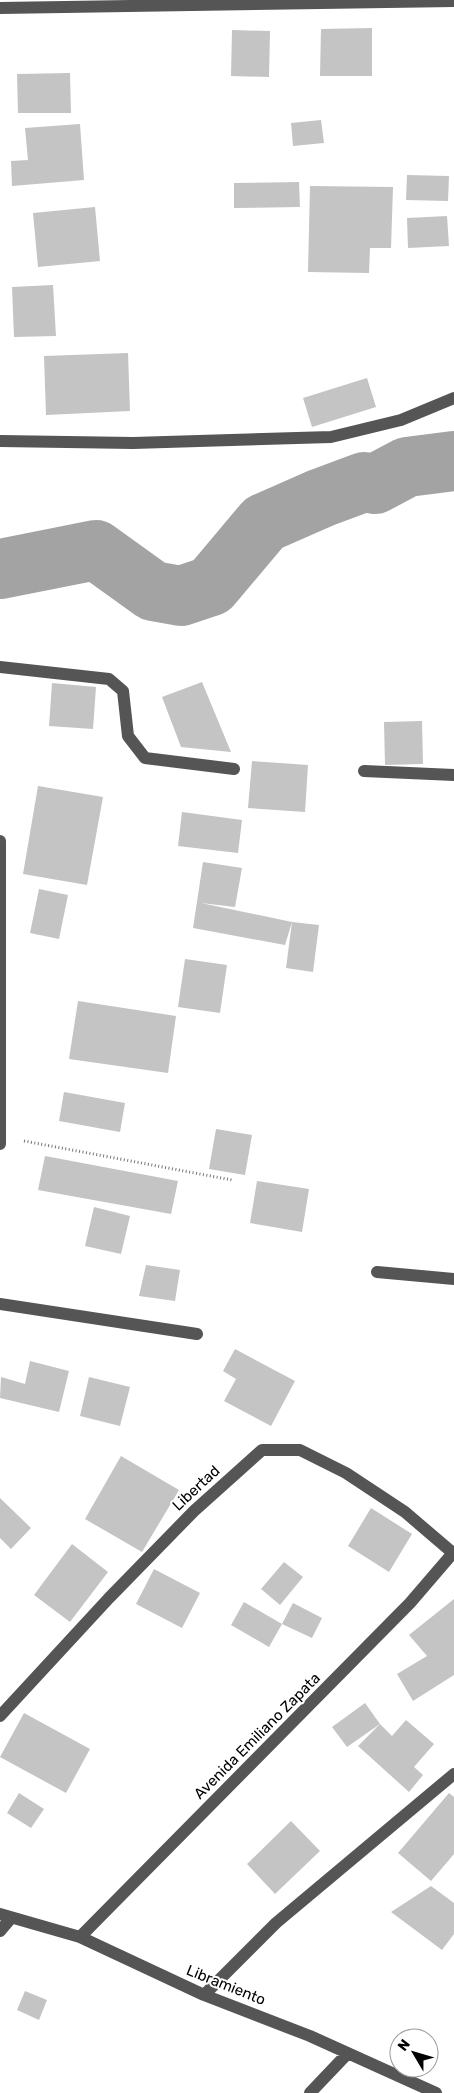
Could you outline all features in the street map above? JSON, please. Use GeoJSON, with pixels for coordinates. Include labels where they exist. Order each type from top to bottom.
{"type":"FeatureCollection","features":[{"type":"Feature","properties":{"kind":"street"},"geometry":{"type":"LineString","coordinates":[[0,8],[454,1]]}},
{"type":"Feature","properties":{"kind":"street"},"geometry":{"type":"LineString","coordinates":[[0,441],[133,443],[332,437],[401,420],[454,398]]}},
{"type":"Feature","properties":{"kind":"street"},"geometry":{"type":"LineString","coordinates":[[0,667],[109,680],[122,691],[128,736],[145,758],[234,769]]}},
{"type":"Feature","properties":{"kind":"street"},"geometry":{"type":"LineString","coordinates":[[364,771],[454,775]]}},
{"type":"Feature","properties":{"kind":"street"},"geometry":{"type":"LineString","coordinates":[[0,841],[0,1140]]}},
{"type":"Feature","properties":{"kind":"street"},"geometry":{"type":"LineString","coordinates":[[377,1272],[454,1279]]}},
{"type":"Feature","properties":{"kind":"street"},"geometry":{"type":"LineString","coordinates":[[0,1304],[197,1334]]}},
{"type":"Feature","properties":{"kind":"street","name":"Libertad"},"geometry":{"type":"LineString","coordinates":[[0,1716],[103,1604],[194,1511],[262,1450],[300,1450],[346,1473],[406,1512],[453,1554]]}},
{"type":"Feature","properties":{"kind":"street","name":"Avenida Emiliano Zapata"},"geometry":{"type":"LineString","coordinates":[[80,1937],[410,1603],[453,1554]]}},
{"type":"Feature","properties":{"kind":"street"},"geometry":{"type":"LineString","coordinates":[[204,1995],[276,1923],[454,1774]]}},
{"type":"Feature","properties":{"kind":"street"},"geometry":{"type":"LineString","coordinates":[[0,1931],[6,1916]]}},
{"type":"Feature","properties":{"kind":"street","name":"Libramiento"},"geometry":{"type":"LineString","coordinates":[[6,1916],[80,1937],[204,1995],[310,2036],[436,2093]]}},
{"type":"Feature","properties":{"kind":"street"},"geometry":{"type":"LineString","coordinates":[[310,2093],[348,2053]]}},
{"type":"Feature","properties":{"kind":"path"},"geometry":{"type":"LineString","coordinates":[[0,1140],[232,1180]]}},
{"type":"Feature","properties":{"kind":"building"},"geometry":{"type":"Polygon","coordinates":[[[372,28],[372,76],[320,76],[321,29],[372,28]]]}},
{"type":"Feature","properties":{"kind":"building"},"geometry":{"type":"Polygon","coordinates":[[[232,30],[270,31],[269,77],[231,76],[232,30]]]}},
{"type":"Feature","properties":{"kind":"building"},"geometry":{"type":"Polygon","coordinates":[[[70,73],[71,113],[18,113],[17,74],[70,73]]]}},
{"type":"Feature","properties":{"kind":"building"},"geometry":{"type":"Polygon","coordinates":[[[321,120],[324,143],[293,146],[291,123],[321,120]]]}},
{"type":"Feature","properties":{"kind":"building"},"geometry":{"type":"Polygon","coordinates":[[[80,124],[84,180],[12,186],[11,161],[28,160],[25,128],[80,124]]]}},
{"type":"Feature","properties":{"kind":"building"},"geometry":{"type":"Polygon","coordinates":[[[407,175],[449,176],[448,201],[406,200],[407,175]]]}},
{"type":"Feature","properties":{"kind":"building"},"geometry":{"type":"Polygon","coordinates":[[[299,182],[300,207],[234,208],[234,183],[299,182]]]}},
{"type":"Feature","properties":{"kind":"building"},"geometry":{"type":"Polygon","coordinates":[[[310,186],[393,187],[391,248],[370,248],[369,273],[308,272],[310,186]]]}},
{"type":"Feature","properties":{"kind":"building"},"geometry":{"type":"Polygon","coordinates":[[[95,207],[100,261],[38,267],[33,213],[95,207]]]}},
{"type":"Feature","properties":{"kind":"building"},"geometry":{"type":"Polygon","coordinates":[[[447,216],[449,246],[408,248],[407,218],[447,216]]]}},
{"type":"Feature","properties":{"kind":"building"},"geometry":{"type":"Polygon","coordinates":[[[53,285],[56,336],[14,337],[12,287],[53,285]]]}},
{"type":"Feature","properties":{"kind":"building"},"geometry":{"type":"Polygon","coordinates":[[[128,353],[130,411],[46,415],[44,356],[128,353]]]}},
{"type":"Feature","properties":{"kind":"building"},"geometry":{"type":"Polygon","coordinates":[[[367,378],[376,407],[312,427],[303,398],[367,378]]]}},
{"type":"Feature","properties":{"kind":"building"},"geometry":{"type":"Polygon","coordinates":[[[202,682],[231,752],[181,747],[162,697],[202,682]]]}},
{"type":"Feature","properties":{"kind":"building"},"geometry":{"type":"Polygon","coordinates":[[[52,683],[96,687],[93,729],[49,726],[52,683]]]}},
{"type":"Feature","properties":{"kind":"building"},"geometry":{"type":"Polygon","coordinates":[[[422,721],[423,764],[385,765],[384,722],[422,721]]]}},
{"type":"Feature","properties":{"kind":"building"},"geometry":{"type":"Polygon","coordinates":[[[252,761],[308,765],[305,812],[248,808],[252,761]]]}},
{"type":"Feature","properties":{"kind":"building"},"geometry":{"type":"Polygon","coordinates":[[[38,786],[103,797],[87,885],[23,874],[38,786]]]}},
{"type":"Feature","properties":{"kind":"building"},"geometry":{"type":"Polygon","coordinates":[[[182,812],[242,820],[238,853],[178,846],[182,812]]]}},
{"type":"Feature","properties":{"kind":"building"},"geometry":{"type":"Polygon","coordinates":[[[203,862],[242,868],[235,907],[201,903],[292,922],[285,945],[193,928],[203,862]]]}},
{"type":"Feature","properties":{"kind":"building"},"geometry":{"type":"Polygon","coordinates":[[[39,889],[68,895],[59,939],[30,933],[39,889]]]}},
{"type":"Feature","properties":{"kind":"building"},"geometry":{"type":"Polygon","coordinates":[[[292,922],[319,925],[313,972],[286,968],[292,922]]]}},
{"type":"Feature","properties":{"kind":"building"},"geometry":{"type":"Polygon","coordinates":[[[185,959],[227,965],[220,1013],[178,1007],[185,959]]]}},
{"type":"Feature","properties":{"kind":"building"},"geometry":{"type":"Polygon","coordinates":[[[78,1001],[176,1016],[168,1073],[69,1059],[78,1001]]]}},
{"type":"Feature","properties":{"kind":"building"},"geometry":{"type":"Polygon","coordinates":[[[64,1092],[125,1103],[120,1132],[59,1121],[64,1092]]]}},
{"type":"Feature","properties":{"kind":"building"},"geometry":{"type":"Polygon","coordinates":[[[216,1129],[252,1135],[245,1175],[209,1169],[216,1129]]]}},
{"type":"Feature","properties":{"kind":"building"},"geometry":{"type":"Polygon","coordinates":[[[45,1156],[178,1181],[171,1214],[38,1190],[45,1156]]]}},
{"type":"Feature","properties":{"kind":"building"},"geometry":{"type":"Polygon","coordinates":[[[257,1181],[309,1189],[302,1232],[250,1223],[257,1181]]]}},
{"type":"Feature","properties":{"kind":"building"},"geometry":{"type":"Polygon","coordinates":[[[94,1207],[130,1216],[121,1254],[85,1246],[94,1207]]]}},
{"type":"Feature","properties":{"kind":"building"},"geometry":{"type":"Polygon","coordinates":[[[146,1265],[180,1270],[175,1301],[139,1296],[146,1265]]]}},
{"type":"Feature","properties":{"kind":"building"},"geometry":{"type":"Polygon","coordinates":[[[235,1349],[295,1381],[271,1426],[224,1401],[236,1379],[223,1371],[235,1349]]]}},
{"type":"Feature","properties":{"kind":"building"},"geometry":{"type":"Polygon","coordinates":[[[30,1361],[69,1371],[59,1412],[0,1398],[1,1377],[25,1384],[30,1361]]]}},
{"type":"Feature","properties":{"kind":"building"},"geometry":{"type":"Polygon","coordinates":[[[89,1377],[130,1387],[120,1426],[80,1416],[89,1377]]]}},
{"type":"Feature","properties":{"kind":"building"},"geometry":{"type":"Polygon","coordinates":[[[121,1456],[179,1490],[142,1552],[85,1519],[121,1456]]]}},
{"type":"Feature","properties":{"kind":"building"},"geometry":{"type":"Polygon","coordinates":[[[0,1498],[31,1528],[11,1549],[0,1538],[0,1498]]]}},
{"type":"Feature","properties":{"kind":"building"},"geometry":{"type":"Polygon","coordinates":[[[371,1508],[412,1534],[389,1572],[348,1546],[371,1508]]]}},
{"type":"Feature","properties":{"kind":"building"},"geometry":{"type":"Polygon","coordinates":[[[72,1544],[108,1572],[70,1622],[34,1595],[72,1544]]]}},
{"type":"Feature","properties":{"kind":"building"},"geometry":{"type":"Polygon","coordinates":[[[284,1562],[303,1577],[280,1605],[261,1589],[284,1562]]]}},
{"type":"Feature","properties":{"kind":"building"},"geometry":{"type":"Polygon","coordinates":[[[154,1569],[200,1593],[182,1628],[136,1604],[154,1569]]]}},
{"type":"Feature","properties":{"kind":"building"},"geometry":{"type":"Polygon","coordinates":[[[454,1599],[454,1675],[413,1701],[397,1674],[427,1656],[409,1635],[454,1599]]]}},
{"type":"Feature","properties":{"kind":"building"},"geometry":{"type":"Polygon","coordinates":[[[244,1602],[282,1624],[269,1647],[231,1625],[244,1602]]]}},
{"type":"Feature","properties":{"kind":"building"},"geometry":{"type":"Polygon","coordinates":[[[293,1603],[322,1618],[312,1638],[282,1624],[293,1603]]]}},
{"type":"Feature","properties":{"kind":"building"},"geometry":{"type":"Polygon","coordinates":[[[365,1703],[380,1724],[347,1747],[332,1727],[365,1703]]]}},
{"type":"Feature","properties":{"kind":"building"},"geometry":{"type":"Polygon","coordinates":[[[24,1713],[90,1749],[66,1793],[0,1757],[24,1713]]]}},
{"type":"Feature","properties":{"kind":"building"},"geometry":{"type":"Polygon","coordinates":[[[406,1720],[434,1744],[414,1767],[423,1775],[409,1792],[358,1746],[380,1724],[392,1736],[406,1720]]]}},
{"type":"Feature","properties":{"kind":"building"},"geometry":{"type":"Polygon","coordinates":[[[19,1793],[44,1809],[31,1828],[7,1813],[19,1793]]]}},
{"type":"Feature","properties":{"kind":"building"},"geometry":{"type":"Polygon","coordinates":[[[449,1793],[454,1797],[454,1854],[431,1881],[398,1853],[449,1793]]]}},
{"type":"Feature","properties":{"kind":"building"},"geometry":{"type":"Polygon","coordinates":[[[291,1821],[320,1851],[275,1894],[247,1864],[291,1821]]]}},
{"type":"Feature","properties":{"kind":"building"},"geometry":{"type":"Polygon","coordinates":[[[431,1886],[454,1903],[454,1934],[442,1950],[391,1912],[431,1886]]]}},
{"type":"Feature","properties":{"kind":"building"},"geometry":{"type":"Polygon","coordinates":[[[25,1991],[47,2000],[39,2020],[17,2010],[25,1991]]]}},
{"type":"Feature","properties":{"kind":"waterway"},"geometry":{"type":"LineString","coordinates":[[0,569],[96,550],[153,591],[181,596],[211,586],[264,523],[321,498],[364,482],[375,484],[407,467],[454,461]]}}]}
